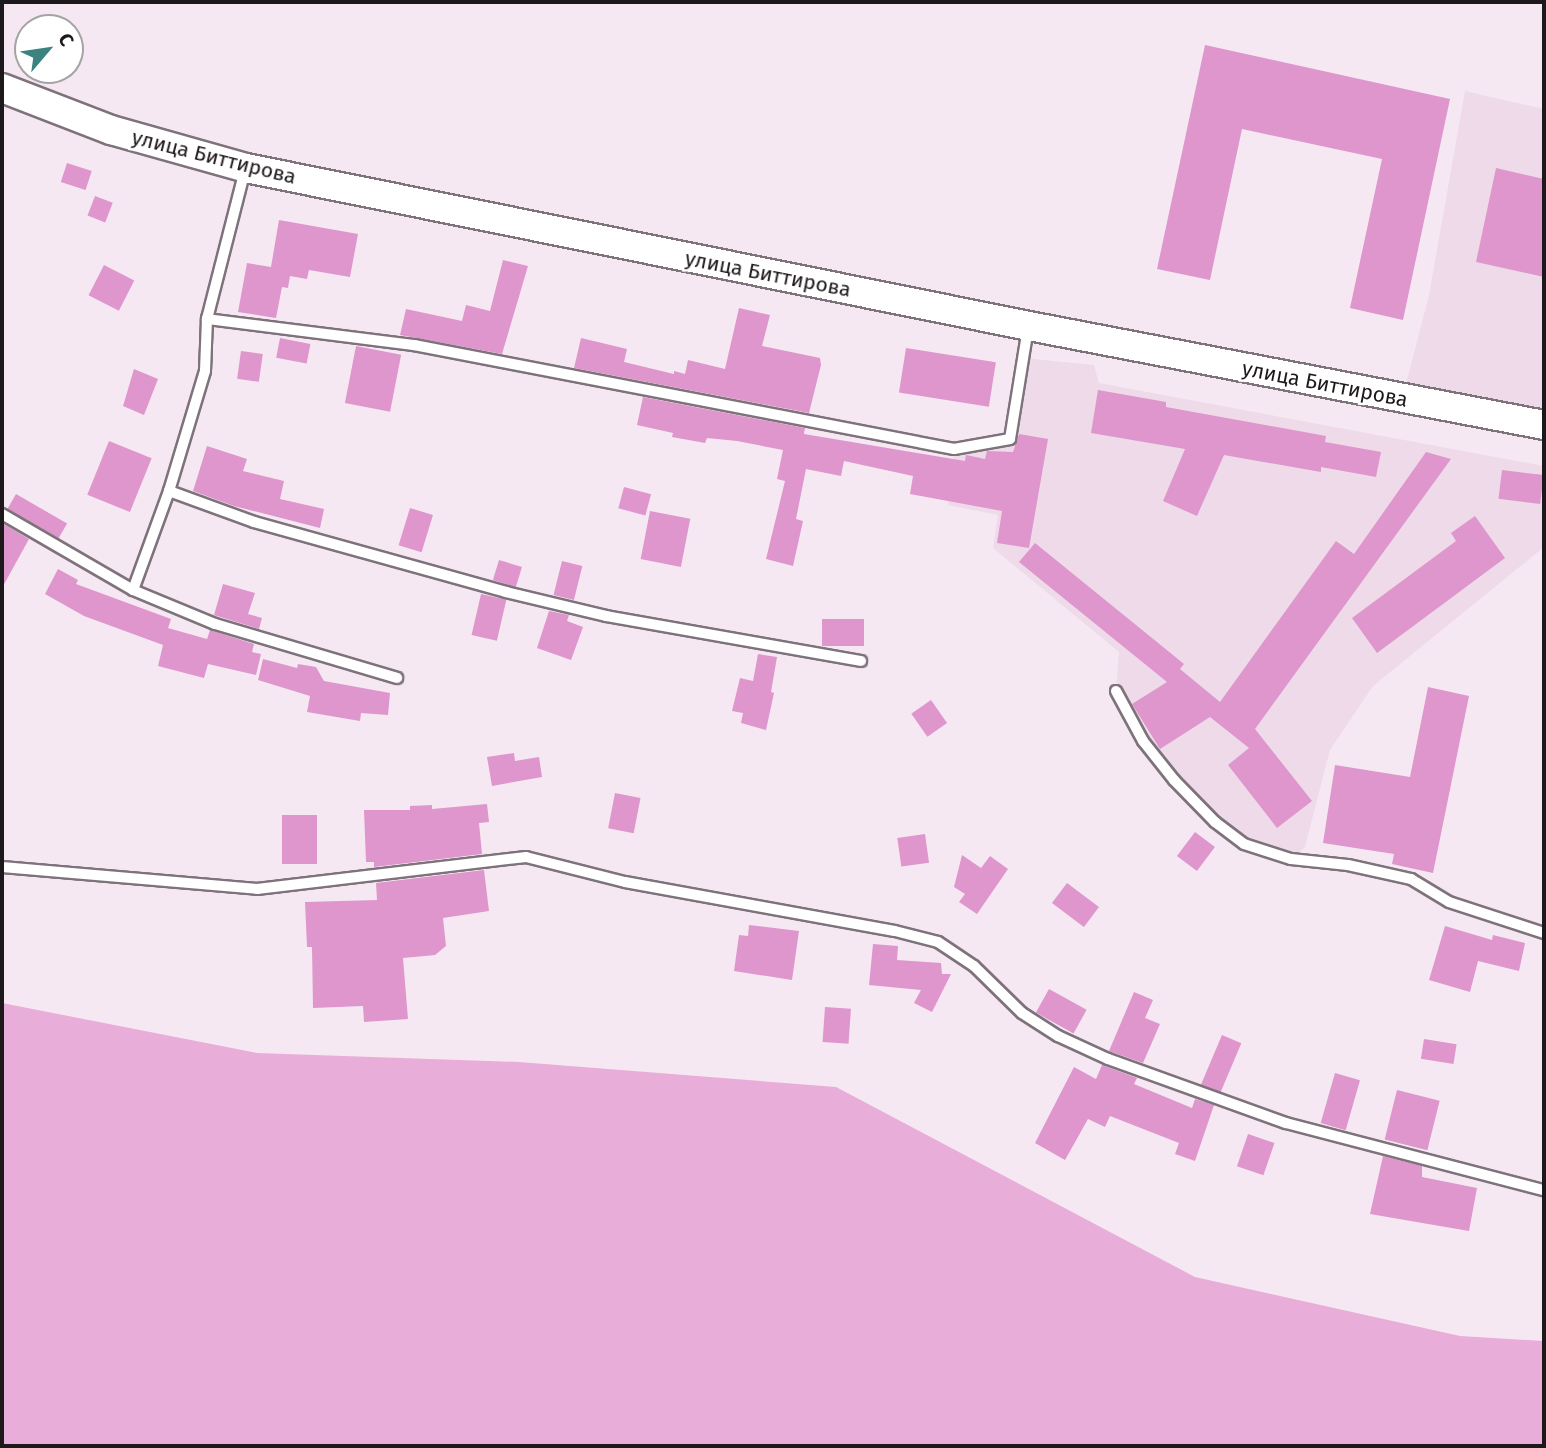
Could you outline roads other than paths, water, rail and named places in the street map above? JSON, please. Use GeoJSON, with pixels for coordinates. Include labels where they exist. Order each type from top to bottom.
{"type":"FeatureCollection","features":[{"type":"Feature","properties":{"kind":"street","name":"улица Биттирова"},"geometry":{"type":"LineString","coordinates":[[2,88],[111,130],[246,168],[1029,326],[1544,425]]}},
{"type":"Feature","properties":{"kind":"lane"},"geometry":{"type":"LineString","coordinates":[[133,590],[169,491],[205,371],[206,319],[246,168]]}},
{"type":"Feature","properties":{"kind":"lane"},"geometry":{"type":"LineString","coordinates":[[206,319],[414,345],[954,449],[1010,439],[1029,326]]}},
{"type":"Feature","properties":{"kind":"lane"},"geometry":{"type":"LineString","coordinates":[[169,491],[254,522],[506,592],[606,616],[861,661]]}},
{"type":"Feature","properties":{"kind":"lane"},"geometry":{"type":"LineString","coordinates":[[2,514],[133,590],[215,624],[397,678]]}},
{"type":"Feature","properties":{"kind":"lane"},"geometry":{"type":"LineString","coordinates":[[1116,691],[1143,741],[1174,780],[1215,822],[1244,844],[1291,859],[1348,865],[1411,879],[1448,902],[1544,933]]}},
{"type":"Feature","properties":{"kind":"lane"},"geometry":{"type":"LineString","coordinates":[[2,867],[257,889],[526,857],[625,883],[895,931],[938,942],[974,966],[1022,1013],[1058,1036],[1108,1059],[1286,1123],[1544,1190]]}}]}
